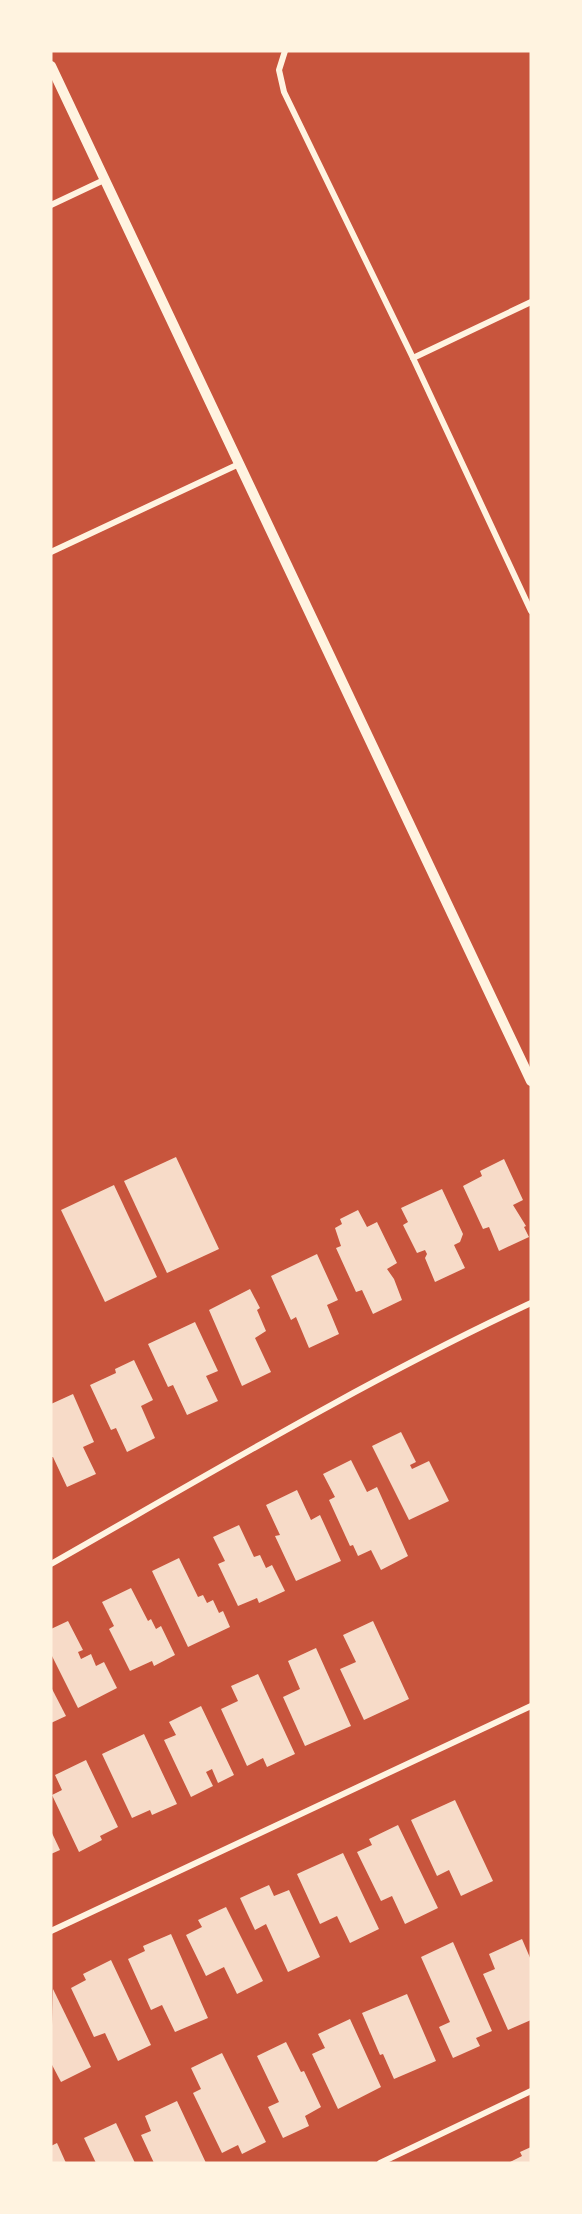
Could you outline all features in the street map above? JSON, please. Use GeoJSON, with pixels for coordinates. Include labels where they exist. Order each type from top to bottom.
{"type":"FeatureCollection","features":[{"type":"Feature","properties":{"kind":"street"},"geometry":{"type":"LineString","coordinates":[[283,54],[279,70],[284,92],[413,358],[531,611]]}},
{"type":"Feature","properties":{"kind":"street"},"geometry":{"type":"LineString","coordinates":[[51,66],[531,1080]]}},
{"type":"Feature","properties":{"kind":"street"},"geometry":{"type":"LineString","coordinates":[[51,205],[104,180]]}},
{"type":"Feature","properties":{"kind":"street"},"geometry":{"type":"LineString","coordinates":[[413,358],[531,302]]}},
{"type":"Feature","properties":{"kind":"street"},"geometry":{"type":"LineString","coordinates":[[51,552],[239,464]]}},
{"type":"Feature","properties":{"kind":"street"},"geometry":{"type":"LineString","coordinates":[[51,1564],[305,1420],[480,1326],[531,1303]]}},
{"type":"Feature","properties":{"kind":"street"},"geometry":{"type":"LineString","coordinates":[[51,1931],[531,1706]]}},
{"type":"Feature","properties":{"kind":"street"},"geometry":{"type":"LineString","coordinates":[[380,2163],[531,2091]]}},
{"type":"Feature","properties":{"kind":"building"},"geometry":{"type":"Polygon","coordinates":[[[176,1157],[219,1249],[167,1273],[124,1181],[176,1157]]]}},
{"type":"Feature","properties":{"kind":"building"},"geometry":{"type":"Polygon","coordinates":[[[504,1159],[523,1200],[513,1205],[526,1226],[524,1227],[529,1237],[499,1251],[489,1227],[483,1229],[463,1186],[482,1176],[480,1171],[504,1159]]]}},
{"type":"Feature","properties":{"kind":"building"},"geometry":{"type":"Polygon","coordinates":[[[114,1185],[157,1277],[105,1302],[61,1210],[114,1185]]]}},
{"type":"Feature","properties":{"kind":"building"},"geometry":{"type":"Polygon","coordinates":[[[442,1189],[463,1234],[460,1242],[454,1245],[465,1268],[435,1282],[425,1258],[427,1254],[425,1250],[417,1253],[403,1225],[408,1222],[401,1208],[442,1189]]]}},
{"type":"Feature","properties":{"kind":"building"},"geometry":{"type":"Polygon","coordinates":[[[358,1210],[367,1227],[377,1222],[397,1263],[387,1269],[394,1279],[402,1300],[373,1314],[362,1290],[356,1292],[336,1248],[341,1246],[335,1228],[342,1224],[340,1219],[358,1210]]]}},
{"type":"Feature","properties":{"kind":"building"},"geometry":{"type":"Polygon","coordinates":[[[317,1254],[338,1300],[327,1305],[339,1334],[309,1348],[296,1317],[291,1320],[271,1276],[317,1254]]]}},
{"type":"Feature","properties":{"kind":"building"},"geometry":{"type":"Polygon","coordinates":[[[250,1289],[260,1308],[257,1310],[266,1331],[255,1338],[271,1372],[242,1386],[209,1310],[250,1289]]]}},
{"type":"Feature","properties":{"kind":"building"},"geometry":{"type":"Polygon","coordinates":[[[195,1322],[218,1371],[206,1376],[218,1401],[187,1415],[173,1385],[168,1387],[148,1344],[195,1322]]]}},
{"type":"Feature","properties":{"kind":"building"},"geometry":{"type":"Polygon","coordinates":[[[134,1360],[153,1400],[141,1406],[155,1438],[127,1452],[116,1428],[111,1430],[90,1385],[116,1373],[115,1369],[134,1360]]]}},
{"type":"Feature","properties":{"kind":"building"},"geometry":{"type":"Polygon","coordinates":[[[73,1394],[94,1442],[83,1447],[96,1474],[67,1487],[51,1457],[51,1404],[73,1394]]]}},
{"type":"Feature","properties":{"kind":"building"},"geometry":{"type":"Polygon","coordinates":[[[401,1432],[416,1462],[410,1465],[412,1469],[429,1461],[449,1501],[409,1520],[372,1446],[401,1432]]]}},
{"type":"Feature","properties":{"kind":"building"},"geometry":{"type":"Polygon","coordinates":[[[351,1460],[367,1492],[377,1487],[408,1556],[381,1570],[371,1550],[358,1556],[353,1545],[350,1546],[329,1500],[335,1497],[323,1474],[351,1460]]]}},
{"type":"Feature","properties":{"kind":"building"},"geometry":{"type":"Polygon","coordinates":[[[297,1490],[311,1520],[320,1515],[341,1561],[296,1581],[275,1536],[280,1535],[266,1505],[297,1490]]]}},
{"type":"Feature","properties":{"kind":"building"},"geometry":{"type":"Polygon","coordinates":[[[239,1525],[254,1557],[260,1555],[266,1568],[272,1565],[285,1591],[259,1603],[257,1598],[238,1606],[218,1564],[225,1561],[213,1537],[239,1525]]]}},
{"type":"Feature","properties":{"kind":"building"},"geometry":{"type":"Polygon","coordinates":[[[179,1558],[198,1597],[203,1595],[207,1603],[213,1600],[219,1613],[223,1611],[230,1627],[188,1647],[152,1571],[179,1558]]]}},
{"type":"Feature","properties":{"kind":"building"},"geometry":{"type":"Polygon","coordinates":[[[131,1588],[148,1621],[151,1619],[156,1629],[161,1626],[175,1655],[154,1666],[152,1661],[130,1671],[109,1629],[114,1626],[102,1602],[131,1588]]]}},
{"type":"Feature","properties":{"kind":"building"},"geometry":{"type":"Polygon","coordinates":[[[68,1621],[83,1650],[78,1652],[81,1659],[91,1654],[96,1666],[104,1662],[117,1688],[78,1708],[51,1654],[51,1629],[68,1621]]]}},
{"type":"Feature","properties":{"kind":"building"},"geometry":{"type":"Polygon","coordinates":[[[373,1621],[409,1699],[364,1720],[340,1669],[356,1662],[343,1635],[373,1621]]]}},
{"type":"Feature","properties":{"kind":"building"},"geometry":{"type":"Polygon","coordinates":[[[316,1648],[351,1726],[305,1746],[283,1697],[300,1689],[288,1661],[316,1648]]]}},
{"type":"Feature","properties":{"kind":"building"},"geometry":{"type":"Polygon","coordinates":[[[258,1674],[295,1754],[267,1767],[263,1758],[247,1766],[221,1709],[238,1701],[231,1686],[258,1674]]]}},
{"type":"Feature","properties":{"kind":"building"},"geometry":{"type":"Polygon","coordinates":[[[51,1687],[66,1716],[51,1723],[51,1687]]]}},
{"type":"Feature","properties":{"kind":"building"},"geometry":{"type":"Polygon","coordinates":[[[201,1706],[234,1775],[218,1783],[212,1769],[206,1772],[213,1786],[191,1797],[164,1740],[176,1735],[169,1722],[201,1706]]]}},
{"type":"Feature","properties":{"kind":"building"},"geometry":{"type":"Polygon","coordinates":[[[144,1734],[177,1804],[152,1815],[150,1810],[132,1818],[102,1754],[144,1734]]]}},
{"type":"Feature","properties":{"kind":"building"},"geometry":{"type":"Polygon","coordinates":[[[86,1760],[118,1827],[100,1836],[102,1840],[79,1852],[52,1795],[62,1790],[55,1775],[86,1760]]]}},
{"type":"Feature","properties":{"kind":"building"},"geometry":{"type":"Polygon","coordinates":[[[455,1800],[493,1881],[461,1896],[449,1870],[437,1876],[411,1820],[455,1800]]]}},
{"type":"Feature","properties":{"kind":"building"},"geometry":{"type":"Polygon","coordinates":[[[398,1825],[438,1908],[405,1924],[392,1896],[381,1901],[357,1852],[372,1845],[369,1839],[398,1825]]]}},
{"type":"Feature","properties":{"kind":"building"},"geometry":{"type":"Polygon","coordinates":[[[51,1831],[60,1850],[51,1854],[51,1831]]]}},
{"type":"Feature","properties":{"kind":"building"},"geometry":{"type":"Polygon","coordinates":[[[343,1853],[379,1929],[350,1943],[337,1916],[320,1924],[297,1874],[343,1853]]]}},
{"type":"Feature","properties":{"kind":"building"},"geometry":{"type":"Polygon","coordinates":[[[269,1885],[274,1896],[289,1890],[320,1957],[288,1972],[266,1924],[255,1930],[240,1898],[269,1885]]]}},
{"type":"Feature","properties":{"kind":"building"},"geometry":{"type":"Polygon","coordinates":[[[226,1907],[263,1981],[237,1994],[224,1967],[206,1976],[186,1935],[202,1927],[198,1920],[226,1907]]]}},
{"type":"Feature","properties":{"kind":"building"},"geometry":{"type":"Polygon","coordinates":[[[171,1934],[208,2018],[175,2032],[162,2005],[151,2010],[128,1959],[145,1951],[143,1946],[171,1934]]]}},
{"type":"Feature","properties":{"kind":"building"},"geometry":{"type":"Polygon","coordinates":[[[522,1939],[531,1960],[531,2020],[508,2030],[483,1974],[495,1969],[489,1954],[522,1939]]]}},
{"type":"Feature","properties":{"kind":"building"},"geometry":{"type":"Polygon","coordinates":[[[453,1942],[492,2031],[476,2038],[480,2046],[453,2058],[439,2027],[450,2022],[421,1957],[453,1942]]]}},
{"type":"Feature","properties":{"kind":"building"},"geometry":{"type":"Polygon","coordinates":[[[111,1960],[151,2045],[118,2061],[105,2033],[94,2037],[71,1988],[86,1980],[83,1974],[111,1960]]]}},
{"type":"Feature","properties":{"kind":"building"},"geometry":{"type":"Polygon","coordinates":[[[53,1989],[91,2067],[61,2082],[51,2063],[53,1989]]]}},
{"type":"Feature","properties":{"kind":"building"},"geometry":{"type":"Polygon","coordinates":[[[407,1994],[436,2061],[394,2079],[383,2054],[380,2055],[362,2013],[407,1994]]]}},
{"type":"Feature","properties":{"kind":"building"},"geometry":{"type":"Polygon","coordinates":[[[350,2019],[381,2087],[338,2109],[312,2054],[325,2048],[318,2034],[350,2019]]]}},
{"type":"Feature","properties":{"kind":"building"},"geometry":{"type":"Polygon","coordinates":[[[286,2042],[301,2072],[304,2071],[321,2107],[305,2116],[309,2126],[283,2138],[268,2107],[279,2102],[257,2056],[286,2042]]]}},
{"type":"Feature","properties":{"kind":"building"},"geometry":{"type":"Polygon","coordinates":[[[222,2053],[266,2142],[242,2154],[238,2145],[222,2153],[193,2093],[201,2089],[191,2068],[222,2053]]]}},
{"type":"Feature","properties":{"kind":"building"},"geometry":{"type":"Polygon","coordinates":[[[177,2101],[206,2163],[154,2163],[141,2135],[151,2131],[145,2116],[177,2101]]]}},
{"type":"Feature","properties":{"kind":"building"},"geometry":{"type":"Polygon","coordinates":[[[116,2123],[135,2163],[96,2163],[84,2138],[116,2123]]]}},
{"type":"Feature","properties":{"kind":"building"},"geometry":{"type":"Polygon","coordinates":[[[57,2143],[66,2163],[51,2163],[51,2146],[57,2143]]]}},
{"type":"Feature","properties":{"kind":"building"},"geometry":{"type":"Polygon","coordinates":[[[531,2147],[531,2163],[508,2163],[522,2156],[520,2152],[531,2147]]]}}]}
